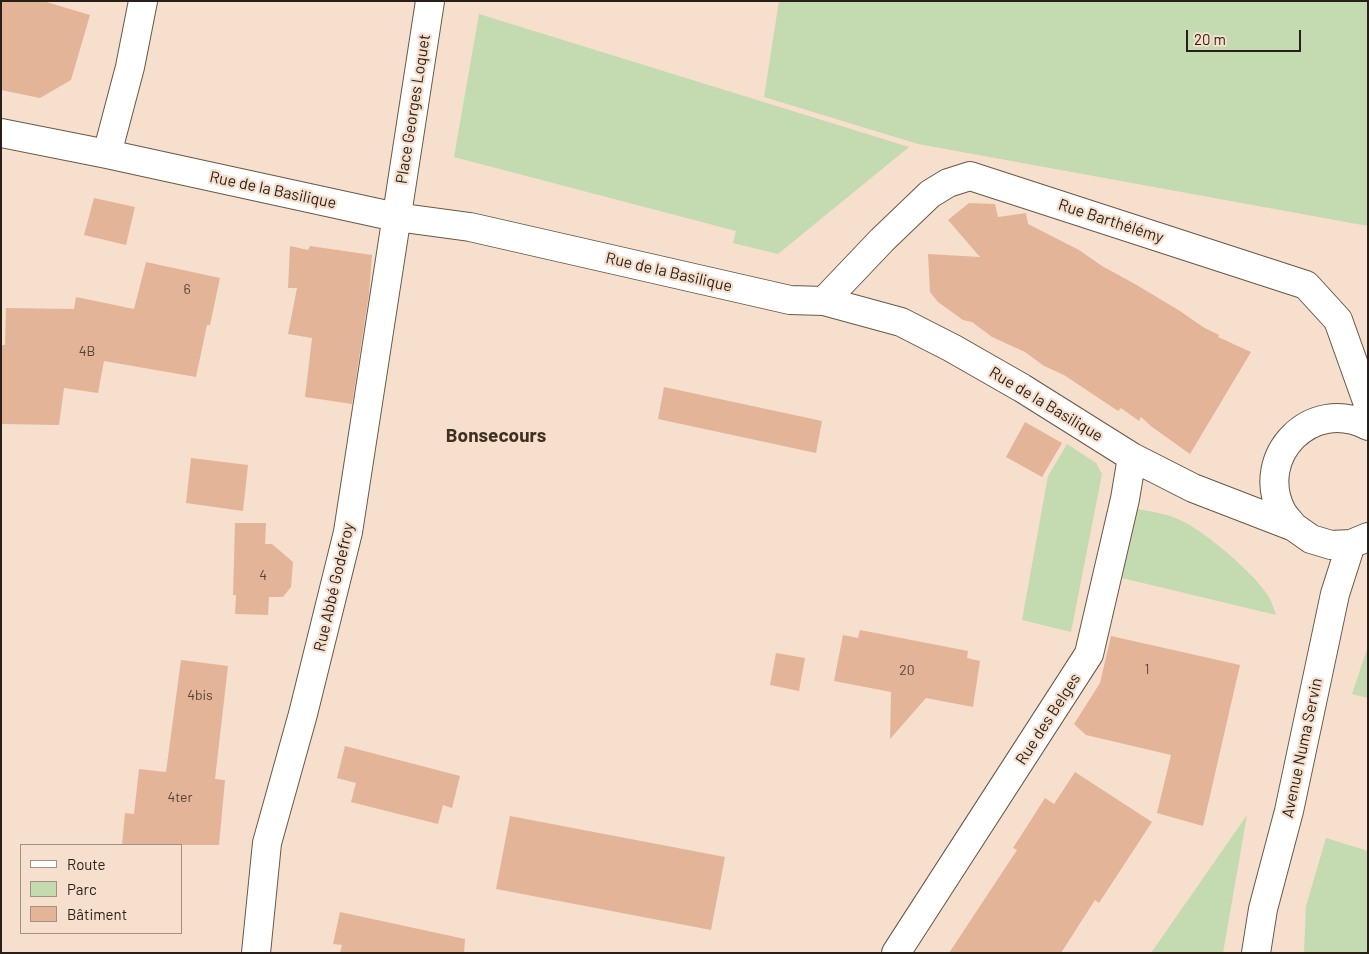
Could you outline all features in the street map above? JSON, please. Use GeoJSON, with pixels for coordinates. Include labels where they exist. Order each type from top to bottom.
{"type":"FeatureCollection","features":[{"type":"Feature","properties":{"kind":"street"},"geometry":{"type":"LineString","coordinates":[[107,154],[130,68],[143,1]]}},
{"type":"Feature","properties":{"kind":"street","name":"Place Georges Loquet"},"geometry":{"type":"LineString","coordinates":[[396,217],[430,1]]}},
{"type":"Feature","properties":{"kind":"street","name":"Rue de la Basilique"},"geometry":{"type":"LineString","coordinates":[[1,133],[107,154],[396,217],[470,227],[790,300],[824,301],[901,322],[952,348],[1022,388],[1132,457],[1192,488],[1294,527],[1311,539],[1331,545],[1359,541]]}},
{"type":"Feature","properties":{"kind":"street","name":"Rue Barthélémy"},"geometry":{"type":"LineString","coordinates":[[824,301],[882,240],[930,194],[948,183],[970,176],[1306,285],[1358,344],[1368,404]]}},
{"type":"Feature","properties":{"kind":"street","name":"Rue Abbé Godefroy"},"geometry":{"type":"LineString","coordinates":[[256,953],[267,843],[303,714],[348,532],[396,217]]}},
{"type":"Feature","properties":{"kind":"street","name":"Rue de la Basilique"},"geometry":{"type":"LineString","coordinates":[[1294,527],[1282,512],[1275,492],[1275,470],[1282,449],[1296,432],[1315,421],[1336,417],[1358,420],[1368,426]]}},
{"type":"Feature","properties":{"kind":"street","name":"Rue des Belges"},"geometry":{"type":"LineString","coordinates":[[896,953],[1089,654],[1125,499],[1132,457]]}},
{"type":"Feature","properties":{"kind":"street","name":"Avenue Numa Servin"},"geometry":{"type":"LineString","coordinates":[[1256,953],[1263,909],[1289,812],[1335,594],[1359,541]]}},
{"type":"Feature","properties":{"kind":"green space"},"geometry":{"type":"Polygon","coordinates":[[[779,1],[1368,1],[1368,226],[918,144],[764,97],[779,1]]]}},
{"type":"Feature","properties":{"kind":"green space"},"geometry":{"type":"Polygon","coordinates":[[[479,14],[909,147],[778,254],[733,243],[736,231],[454,157],[479,14]]]}},
{"type":"Feature","properties":{"kind":"green space"},"geometry":{"type":"Polygon","coordinates":[[[1067,444],[1096,463],[1102,474],[1071,632],[1022,620],[1048,476],[1067,444]]]}},
{"type":"Feature","properties":{"kind":"green space"},"geometry":{"type":"Polygon","coordinates":[[[1132,508],[1156,512],[1174,518],[1202,533],[1229,554],[1253,577],[1269,597],[1276,615],[1118,577],[1132,508]]]}},
{"type":"Feature","properties":{"kind":"green space"},"geometry":{"type":"Polygon","coordinates":[[[1368,646],[1368,698],[1352,694],[1368,646]]]}},
{"type":"Feature","properties":{"kind":"green space"},"geometry":{"type":"Polygon","coordinates":[[[1247,815],[1223,953],[1151,953],[1247,815]]]}},
{"type":"Feature","properties":{"kind":"green space"},"geometry":{"type":"Polygon","coordinates":[[[1326,838],[1368,851],[1368,953],[1304,953],[1306,906],[1326,838]]]}},
{"type":"Feature","properties":{"kind":"building"},"geometry":{"type":"Polygon","coordinates":[[[1,1],[43,1],[90,15],[71,80],[40,98],[1,90],[1,1]]]}},
{"type":"Feature","properties":{"kind":"building"},"geometry":{"type":"Polygon","coordinates":[[[94,198],[135,207],[126,245],[84,235],[94,198]]]}},
{"type":"Feature","properties":{"kind":"building"},"geometry":{"type":"Polygon","coordinates":[[[969,203],[995,204],[998,217],[1026,213],[1028,224],[1079,250],[1102,266],[1219,335],[1218,337],[1251,352],[1190,454],[1141,417],[1139,421],[1121,408],[1118,411],[1064,375],[1044,366],[1025,352],[992,337],[972,322],[963,320],[938,302],[930,292],[928,254],[980,257],[948,220],[969,203]]]}},
{"type":"Feature","properties":{"kind":"building"},"geometry":{"type":"Polygon","coordinates":[[[290,246],[308,250],[310,246],[372,255],[369,294],[352,404],[305,397],[312,338],[288,334],[297,288],[288,288],[290,246]]]}},
{"type":"Feature","properties":{"kind":"building"},"geometry":{"type":"Polygon","coordinates":[[[146,262],[220,278],[210,325],[207,325],[196,377],[104,361],[98,393],[64,388],[59,425],[1,424],[1,345],[5,345],[6,308],[74,309],[76,297],[134,309],[146,262]]]}},
{"type":"Feature","properties":{"kind":"building"},"geometry":{"type":"Polygon","coordinates":[[[664,387],[822,421],[816,453],[658,419],[664,387]]]}},
{"type":"Feature","properties":{"kind":"building"},"geometry":{"type":"Polygon","coordinates":[[[1025,422],[1062,443],[1042,477],[1006,457],[1025,422]]]}},
{"type":"Feature","properties":{"kind":"building"},"geometry":{"type":"Polygon","coordinates":[[[191,458],[248,465],[243,511],[186,503],[191,458]]]}},
{"type":"Feature","properties":{"kind":"building"},"geometry":{"type":"Polygon","coordinates":[[[235,523],[266,523],[265,544],[272,544],[293,562],[291,587],[283,597],[269,597],[268,615],[235,614],[236,595],[233,595],[235,523]]]}},
{"type":"Feature","properties":{"kind":"building"},"geometry":{"type":"Polygon","coordinates":[[[860,630],[968,651],[967,658],[980,661],[973,707],[926,698],[890,739],[891,692],[834,681],[843,635],[858,638],[860,630]]]}},
{"type":"Feature","properties":{"kind":"building"},"geometry":{"type":"Polygon","coordinates":[[[1111,636],[1240,665],[1203,826],[1157,813],[1171,755],[1086,735],[1074,724],[1100,683],[1111,636]]]}},
{"type":"Feature","properties":{"kind":"building"},"geometry":{"type":"Polygon","coordinates":[[[776,653],[805,658],[799,691],[770,685],[776,653]]]}},
{"type":"Feature","properties":{"kind":"building"},"geometry":{"type":"Polygon","coordinates":[[[181,660],[228,666],[215,779],[225,780],[219,845],[122,844],[125,813],[134,814],[139,769],[166,772],[181,660]]]}},
{"type":"Feature","properties":{"kind":"building"},"geometry":{"type":"Polygon","coordinates":[[[345,746],[460,776],[452,808],[443,805],[438,824],[351,802],[356,783],[337,778],[345,746]]]}},
{"type":"Feature","properties":{"kind":"building"},"geometry":{"type":"Polygon","coordinates":[[[1075,772],[1152,822],[1099,903],[1095,900],[1061,953],[949,953],[1017,850],[1013,848],[1045,798],[1054,804],[1075,772]]]}},
{"type":"Feature","properties":{"kind":"building"},"geometry":{"type":"Polygon","coordinates":[[[510,816],[725,857],[711,930],[496,889],[510,816]]]}},
{"type":"Feature","properties":{"kind":"building"},"geometry":{"type":"Polygon","coordinates":[[[340,912],[465,939],[464,953],[340,953],[342,945],[333,944],[340,912]]]}},
{"type":"Feature","properties":{"kind":"district","name":"Bonsecours"},"geometry":{"type":"Point","coordinates":[496,436]}}]}
